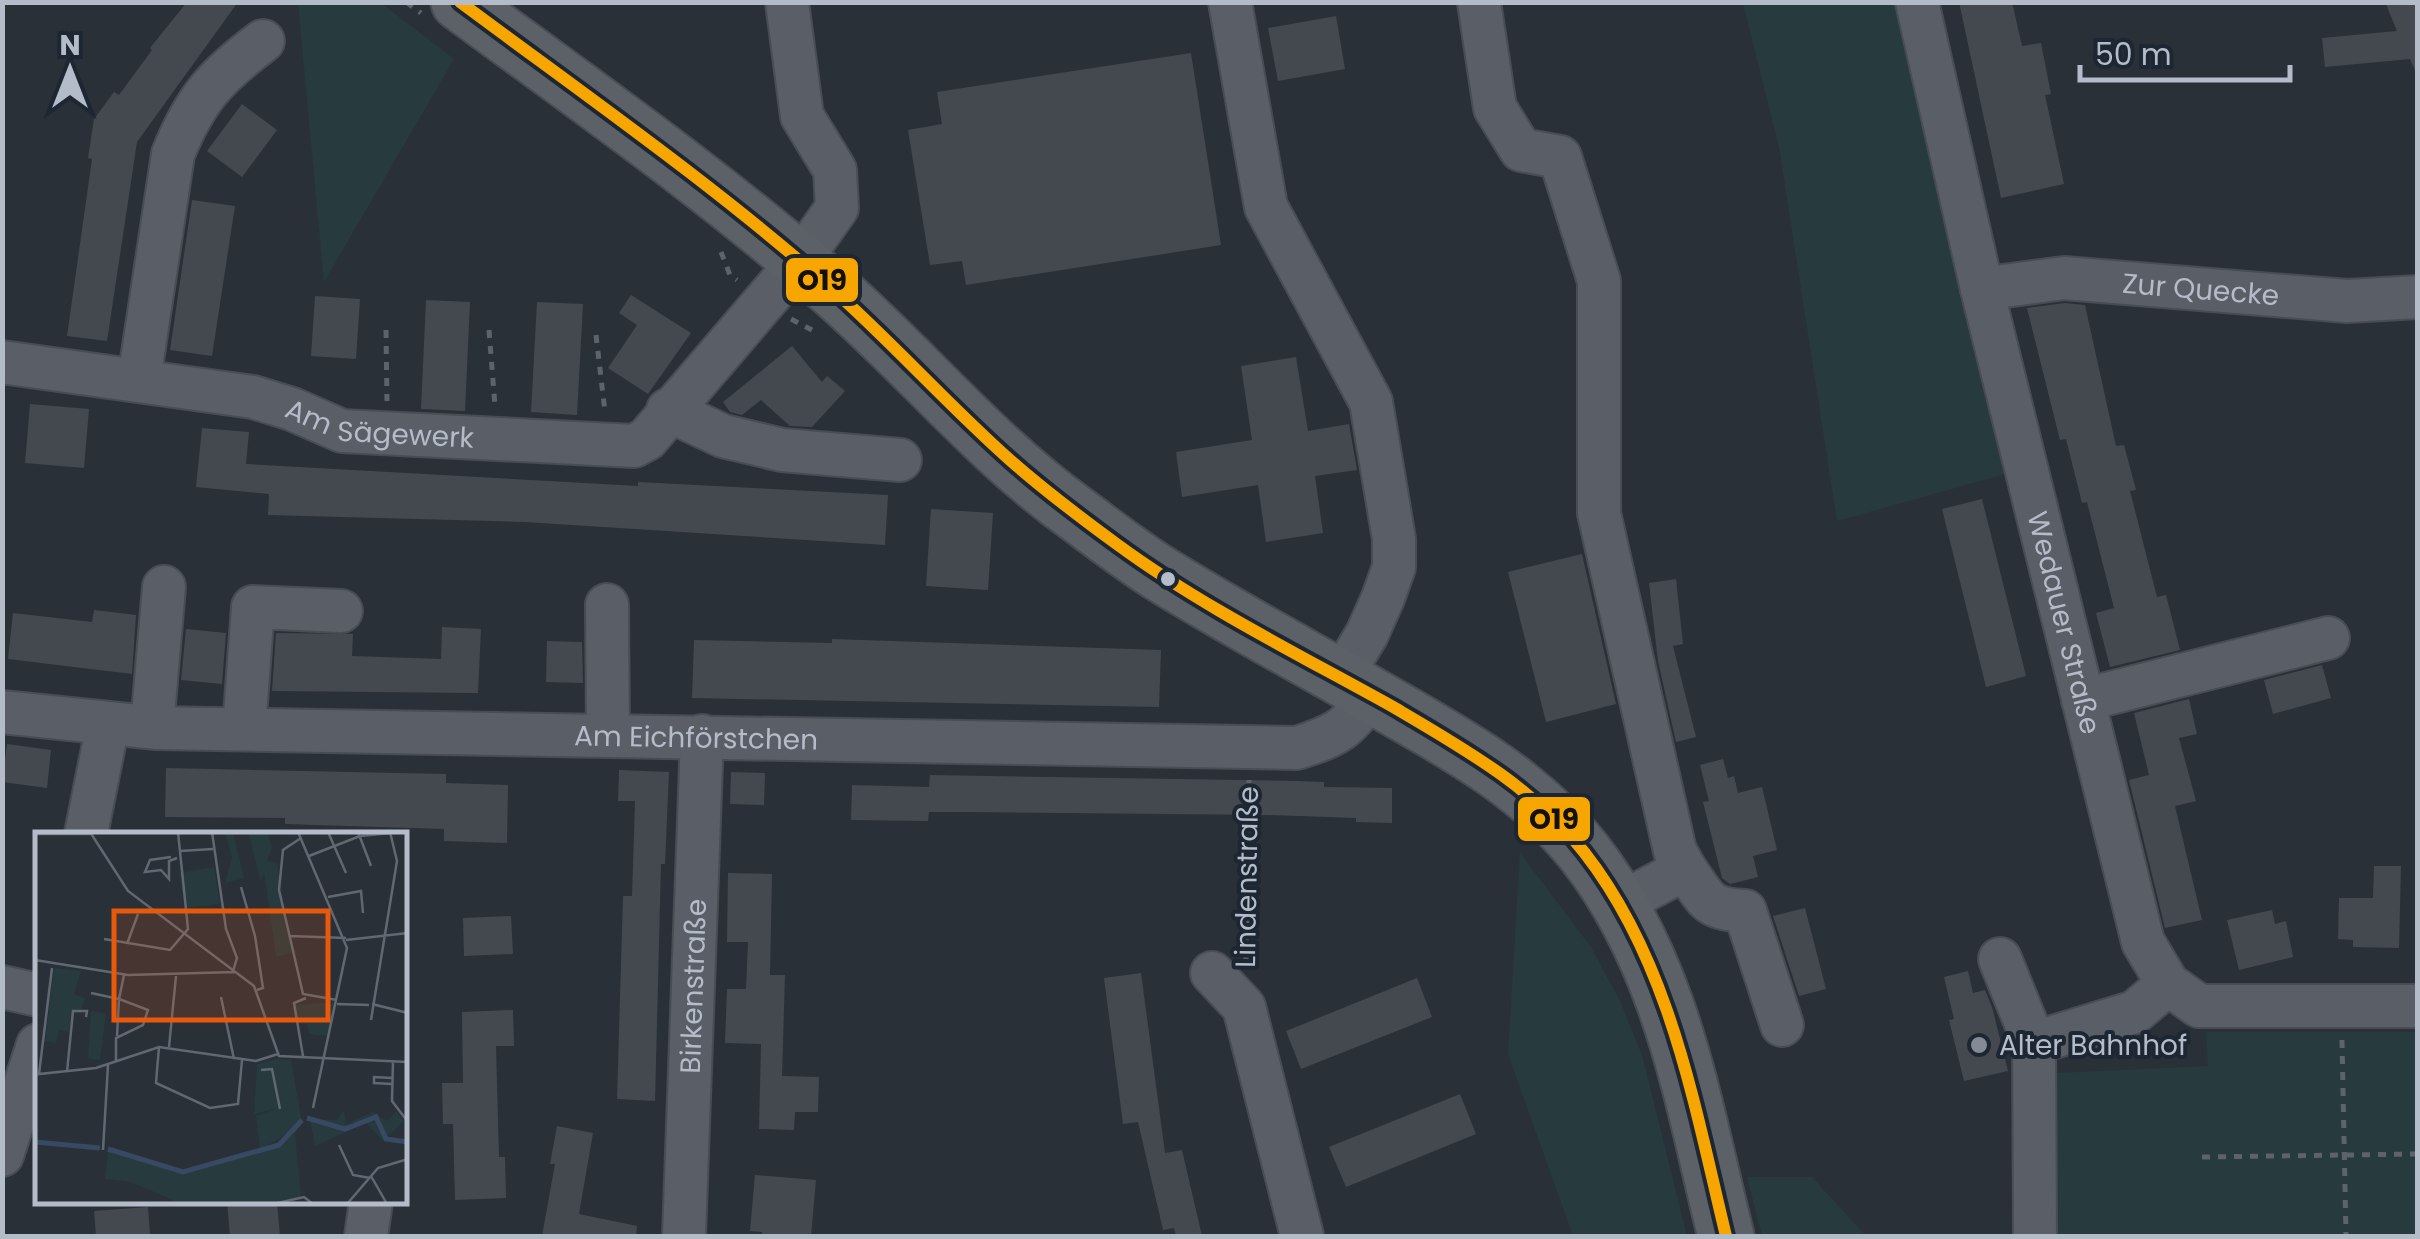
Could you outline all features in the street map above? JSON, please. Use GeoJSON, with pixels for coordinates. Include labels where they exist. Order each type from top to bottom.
{"type":"FeatureCollection","features":[{"type":"Feature","properties":{"kind":"main road"},"geometry":{"type":"LineString","coordinates":[[459,2],[800,260],[866,318],[986,438],[1068,508],[1161,574],[1472,751],[1539,803],[1582,850],[1621,903],[1648,954],[1671,1014],[1726,1236]]}},
{"type":"Feature","properties":{"kind":"street","name":"Am Sägewerk"},"geometry":{"type":"LineString","coordinates":[[2,362],[253,397],[292,409],[342,432],[634,446],[647,439],[800,260],[838,208],[835,170],[802,116],[787,2]]}},
{"type":"Feature","properties":{"kind":"street","name":"Am Eichförstchen"},"geometry":{"type":"LineString","coordinates":[[2,712],[152,727],[1297,748],[1335,736],[1350,725],[1367,634],[1394,566],[1394,539],[1372,402],[1266,206],[1230,2]]}},
{"type":"Feature","properties":{"kind":"street"},"geometry":{"type":"LineString","coordinates":[[1479,2],[1495,108],[1521,150],[1560,157],[1599,281],[1599,512],[1675,851],[1706,900],[1719,910],[1746,911],[1782,1025]]}},
{"type":"Feature","properties":{"kind":"street","name":"Wedauer Straße"},"geometry":{"type":"LineString","coordinates":[[1917,2],[1982,289],[2143,942],[2168,984]]}},
{"type":"Feature","properties":{"kind":"street"},"geometry":{"type":"LineString","coordinates":[[139,380],[173,154],[186,122],[221,72],[263,41]]}},
{"type":"Feature","properties":{"kind":"street","name":"Zur Quecke"},"geometry":{"type":"LineString","coordinates":[[1982,289],[2064,278],[2347,301],[2418,297]]}},
{"type":"Feature","properties":{"kind":"street"},"geometry":{"type":"LineString","coordinates":[[668,410],[723,436],[782,450],[900,460]]}},
{"type":"Feature","properties":{"kind":"street"},"geometry":{"type":"LineString","coordinates":[[152,727],[164,587]]}},
{"type":"Feature","properties":{"kind":"street"},"geometry":{"type":"LineString","coordinates":[[607,604],[608,734]]}},
{"type":"Feature","properties":{"kind":"street"},"geometry":{"type":"LineString","coordinates":[[244,729],[253,608],[341,611]]}},
{"type":"Feature","properties":{"kind":"street"},"geometry":{"type":"LineString","coordinates":[[2083,700],[2328,638]]}},
{"type":"Feature","properties":{"kind":"street"},"geometry":{"type":"LineString","coordinates":[[86,832],[108,724]]}},
{"type":"Feature","properties":{"kind":"street","name":"Birkenstraße"},"geometry":{"type":"LineString","coordinates":[[684,1236],[702,736]]}},
{"type":"Feature","properties":{"kind":"street"},"geometry":{"type":"LineString","coordinates":[[1621,903],[1686,869]]}},
{"type":"Feature","properties":{"kind":"street"},"geometry":{"type":"LineString","coordinates":[[2000,958],[2034,1042],[2035,1236]]}},
{"type":"Feature","properties":{"kind":"street","name":"Lindenstraße"},"geometry":{"type":"LineString","coordinates":[[1212,973],[1244,1007],[1302,1236]]}},
{"type":"Feature","properties":{"kind":"street"},"geometry":{"type":"LineString","coordinates":[[2034,1042],[2135,1012],[2168,984],[2199,1006],[2418,1006]]}},
{"type":"Feature","properties":{"kind":"street"},"geometry":{"type":"LineString","coordinates":[[2,988],[35,994]]}},
{"type":"Feature","properties":{"kind":"street"},"geometry":{"type":"LineString","coordinates":[[2,1155],[35,1054]]}},
{"type":"Feature","properties":{"kind":"street"},"geometry":{"type":"LineString","coordinates":[[366,1236],[371,1204]]}},
{"type":"Feature","properties":{"kind":"path"},"geometry":{"type":"LineString","coordinates":[[386,330],[388,434]]}},
{"type":"Feature","properties":{"kind":"path"},"geometry":{"type":"LineString","coordinates":[[489,330],[498,440]]}},
{"type":"Feature","properties":{"kind":"path"},"geometry":{"type":"LineString","coordinates":[[596,335],[608,445]]}},
{"type":"Feature","properties":{"kind":"path","name":"Lindenstraße"},"geometry":{"type":"LineString","coordinates":[[1244,1007],[1249,747]]}},
{"type":"Feature","properties":{"kind":"path"},"geometry":{"type":"LineString","coordinates":[[2342,1006],[2346,1236]]}},
{"type":"Feature","properties":{"kind":"path"},"geometry":{"type":"LineString","coordinates":[[2202,1157],[2418,1154]]}},
{"type":"Feature","properties":{"kind":"green space"},"geometry":{"type":"Polygon","coordinates":[[[298,3],[381,3],[454,59],[324,282],[298,3]]]}},
{"type":"Feature","properties":{"kind":"green space"},"geometry":{"type":"Polygon","coordinates":[[[1743,3],[1894,3],[2009,473],[1837,521],[1779,147],[1743,3]]]}},
{"type":"Feature","properties":{"kind":"green space"},"geometry":{"type":"Polygon","coordinates":[[[1520,853],[1591,947],[1620,1001],[1642,1055],[1687,1236],[1573,1236],[1508,1054],[1520,853]]]}},
{"type":"Feature","properties":{"kind":"green space"},"geometry":{"type":"Polygon","coordinates":[[[2206,1032],[2417,1032],[2417,1236],[2055,1236],[2056,1073],[2208,1066],[2206,1032]]]}},
{"type":"Feature","properties":{"kind":"green space"},"geometry":{"type":"Polygon","coordinates":[[[1747,1177],[1812,1177],[1866,1236],[1762,1236],[1747,1177]]]}},
{"type":"Feature","properties":{"kind":"building"},"geometry":{"type":"Polygon","coordinates":[[[187,2],[238,2],[137,142],[107,341],[67,336],[94,119],[114,92],[119,95],[187,2]]]}},
{"type":"Feature","properties":{"kind":"building"},"geometry":{"type":"Polygon","coordinates":[[[1959,2],[2012,2],[2022,46],[2041,43],[2051,94],[2045,95],[2064,184],[2001,198],[1959,2]]]}},
{"type":"Feature","properties":{"kind":"building"},"geometry":{"type":"Polygon","coordinates":[[[2385,2],[2418,2],[2418,77],[2410,59],[2325,67],[2322,38],[2397,31],[2385,2]]]}},
{"type":"Feature","properties":{"kind":"building"},"geometry":{"type":"Polygon","coordinates":[[[1336,16],[1345,69],[1278,81],[1268,28],[1336,16]]]}},
{"type":"Feature","properties":{"kind":"building"},"geometry":{"type":"Polygon","coordinates":[[[1191,53],[1221,245],[966,285],[962,261],[930,265],[908,130],[942,124],[937,92],[1191,53]]]}},
{"type":"Feature","properties":{"kind":"building"},"geometry":{"type":"Polygon","coordinates":[[[242,104],[277,130],[242,177],[207,151],[242,104]]]}},
{"type":"Feature","properties":{"kind":"building"},"geometry":{"type":"Polygon","coordinates":[[[192,200],[235,206],[212,356],[170,350],[192,200]]]}},
{"type":"Feature","properties":{"kind":"building"},"geometry":{"type":"Polygon","coordinates":[[[631,295],[691,333],[648,394],[608,368],[637,325],[619,313],[631,295]]]}},
{"type":"Feature","properties":{"kind":"building"},"geometry":{"type":"Polygon","coordinates":[[[315,296],[360,299],[356,359],[311,356],[315,296]]]}},
{"type":"Feature","properties":{"kind":"building"},"geometry":{"type":"Polygon","coordinates":[[[426,300],[470,302],[465,411],[421,409],[426,300]]]}},
{"type":"Feature","properties":{"kind":"building"},"geometry":{"type":"Polygon","coordinates":[[[537,302],[583,304],[577,415],[531,412],[537,302]]]}},
{"type":"Feature","properties":{"kind":"building"},"geometry":{"type":"Polygon","coordinates":[[[2065,303],[2085,305],[2116,446],[2124,445],[2136,490],[2130,491],[2157,597],[2166,595],[2180,650],[2110,667],[2096,613],[2114,608],[2087,502],[2082,503],[2066,439],[2060,440],[2027,308],[2065,303]]]}},
{"type":"Feature","properties":{"kind":"building"},"geometry":{"type":"Polygon","coordinates":[[[792,346],[822,382],[827,376],[845,391],[812,427],[790,426],[761,400],[742,415],[730,412],[723,402],[792,346]]]}},
{"type":"Feature","properties":{"kind":"building"},"geometry":{"type":"Polygon","coordinates":[[[1296,357],[1308,431],[1349,424],[1357,470],[1315,476],[1323,533],[1266,542],[1258,485],[1182,497],[1176,452],[1252,440],[1241,366],[1296,357]]]}},
{"type":"Feature","properties":{"kind":"building"},"geometry":{"type":"Polygon","coordinates":[[[30,404],[89,409],[84,468],[25,463],[30,404]]]}},
{"type":"Feature","properties":{"kind":"building"},"geometry":{"type":"Polygon","coordinates":[[[202,428],[249,432],[246,464],[638,486],[638,482],[888,495],[885,545],[525,522],[268,515],[269,494],[196,487],[202,428]]]}},
{"type":"Feature","properties":{"kind":"building"},"geometry":{"type":"Polygon","coordinates":[[[1982,499],[2026,676],[1986,687],[1942,509],[1982,499]]]}},
{"type":"Feature","properties":{"kind":"building"},"geometry":{"type":"Polygon","coordinates":[[[931,509],[993,513],[988,590],[926,586],[931,509]]]}},
{"type":"Feature","properties":{"kind":"building"},"geometry":{"type":"Polygon","coordinates":[[[1582,554],[1616,704],[1546,722],[1508,572],[1582,554]]]}},
{"type":"Feature","properties":{"kind":"building"},"geometry":{"type":"Polygon","coordinates":[[[1676,579],[1683,644],[1673,646],[1696,737],[1676,742],[1658,661],[1649,583],[1676,579]]]}},
{"type":"Feature","properties":{"kind":"building"},"geometry":{"type":"Polygon","coordinates":[[[94,610],[136,615],[132,674],[8,659],[13,613],[92,622],[94,610]]]}},
{"type":"Feature","properties":{"kind":"building"},"geometry":{"type":"Polygon","coordinates":[[[442,627],[481,629],[478,693],[272,691],[276,633],[353,634],[352,656],[441,659],[442,627]]]}},
{"type":"Feature","properties":{"kind":"building"},"geometry":{"type":"Polygon","coordinates":[[[186,629],[226,633],[222,684],[181,680],[186,629]]]}},
{"type":"Feature","properties":{"kind":"building"},"geometry":{"type":"Polygon","coordinates":[[[832,639],[1161,650],[1159,707],[692,698],[694,640],[832,643],[832,639]]]}},
{"type":"Feature","properties":{"kind":"building"},"geometry":{"type":"Polygon","coordinates":[[[547,641],[582,642],[583,683],[546,682],[547,641]]]}},
{"type":"Feature","properties":{"kind":"building"},"geometry":{"type":"Polygon","coordinates":[[[2322,665],[2331,698],[2273,714],[2264,680],[2322,665]]]}},
{"type":"Feature","properties":{"kind":"building"},"geometry":{"type":"Polygon","coordinates":[[[2189,699],[2197,734],[2179,738],[2196,801],[2175,806],[2202,920],[2165,928],[2129,780],[2149,775],[2134,713],[2189,699]]]}},
{"type":"Feature","properties":{"kind":"building"},"geometry":{"type":"Polygon","coordinates":[[[7,744],[51,750],[47,788],[2,782],[7,744]]]}},
{"type":"Feature","properties":{"kind":"building"},"geometry":{"type":"Polygon","coordinates":[[[1723,759],[1728,778],[1734,776],[1738,793],[1762,787],[1777,850],[1753,856],[1758,877],[1730,884],[1722,878],[1703,802],[1709,801],[1700,765],[1723,759]]]}},
{"type":"Feature","properties":{"kind":"building"},"geometry":{"type":"Polygon","coordinates":[[[166,768],[446,774],[446,783],[508,785],[507,843],[444,841],[444,829],[285,824],[285,818],[165,817],[166,768]]]}},
{"type":"Feature","properties":{"kind":"building"},"geometry":{"type":"Polygon","coordinates":[[[619,770],[669,772],[665,864],[661,864],[655,1101],[617,1099],[623,896],[632,896],[635,801],[618,801],[619,770]]]}},
{"type":"Feature","properties":{"kind":"building"},"geometry":{"type":"Polygon","coordinates":[[[731,772],[765,773],[764,805],[730,804],[731,772]]]}},
{"type":"Feature","properties":{"kind":"building"},"geometry":{"type":"Polygon","coordinates":[[[930,775],[1296,781],[1324,782],[1324,787],[1392,788],[1392,823],[1268,815],[970,812],[929,812],[928,821],[851,820],[852,785],[929,787],[930,775]]]}},
{"type":"Feature","properties":{"kind":"building"},"geometry":{"type":"Polygon","coordinates":[[[2374,866],[2401,866],[2399,948],[2353,947],[2353,940],[2338,939],[2339,898],[2373,898],[2374,866]]]}},
{"type":"Feature","properties":{"kind":"building"},"geometry":{"type":"Polygon","coordinates":[[[728,873],[772,874],[770,975],[785,975],[782,1076],[819,1077],[818,1112],[795,1112],[794,1130],[759,1129],[761,1044],[725,1043],[727,989],[746,989],[748,942],[727,942],[728,873]]]}},
{"type":"Feature","properties":{"kind":"building"},"geometry":{"type":"Polygon","coordinates":[[[1805,908],[1826,989],[1799,996],[1773,916],[1805,908]]]}},
{"type":"Feature","properties":{"kind":"building"},"geometry":{"type":"Polygon","coordinates":[[[2272,910],[2275,924],[2286,921],[2293,957],[2239,970],[2227,920],[2272,910]]]}},
{"type":"Feature","properties":{"kind":"building"},"geometry":{"type":"Polygon","coordinates":[[[511,916],[513,954],[464,956],[463,918],[511,916]]]}},
{"type":"Feature","properties":{"kind":"building","name":"Alter Bahnhof"},"geometry":{"type":"Polygon","coordinates":[[[1968,971],[1973,993],[1985,990],[1992,1007],[2008,1071],[1964,1081],[1949,1020],[1954,1019],[1944,977],[1968,971]]]}},
{"type":"Feature","properties":{"kind":"building"},"geometry":{"type":"Polygon","coordinates":[[[1141,973],[1165,1153],[1182,1150],[1202,1236],[1176,1236],[1174,1228],[1163,1230],[1138,1122],[1123,1124],[1104,978],[1141,973]]]}},
{"type":"Feature","properties":{"kind":"building"},"geometry":{"type":"Polygon","coordinates":[[[1417,978],[1432,1017],[1301,1069],[1286,1031],[1417,978]]]}},
{"type":"Feature","properties":{"kind":"building"},"geometry":{"type":"Polygon","coordinates":[[[513,1010],[514,1046],[496,1046],[499,1157],[505,1157],[506,1198],[455,1200],[453,1124],[443,1124],[442,1083],[463,1083],[462,1012],[513,1010]]]}},
{"type":"Feature","properties":{"kind":"building"},"geometry":{"type":"Polygon","coordinates":[[[1460,1094],[1476,1134],[1346,1187],[1329,1147],[1460,1094]]]}},
{"type":"Feature","properties":{"kind":"building"},"geometry":{"type":"Polygon","coordinates":[[[557,1126],[593,1133],[579,1214],[637,1226],[636,1236],[542,1236],[555,1164],[550,1164],[557,1126]]]}},
{"type":"Feature","properties":{"kind":"building"},"geometry":{"type":"Polygon","coordinates":[[[755,1175],[816,1180],[811,1236],[762,1236],[762,1232],[750,1231],[755,1175]]]}},
{"type":"Feature","properties":{"kind":"building"},"geometry":{"type":"Polygon","coordinates":[[[227,1204],[277,1204],[280,1236],[230,1236],[227,1204]]]}},
{"type":"Feature","properties":{"kind":"building"},"geometry":{"type":"Polygon","coordinates":[[[148,1207],[150,1236],[96,1236],[94,1211],[148,1207]]]}},
{"type":"Feature","properties":{"kind":"transit line","name":"O19"},"geometry":{"type":"LineString","coordinates":[[460,2],[649,141],[787,250],[1010,460],[1090,525],[1219,611],[1446,738],[1543,808],[1584,852],[1638,940],[1690,1085],[1726,1236]]}},
{"type":"Feature","properties":{"kind":"place","name":"Alter Bahnhof"},"geometry":{"type":"Point","coordinates":[1979,1045]}}]}
